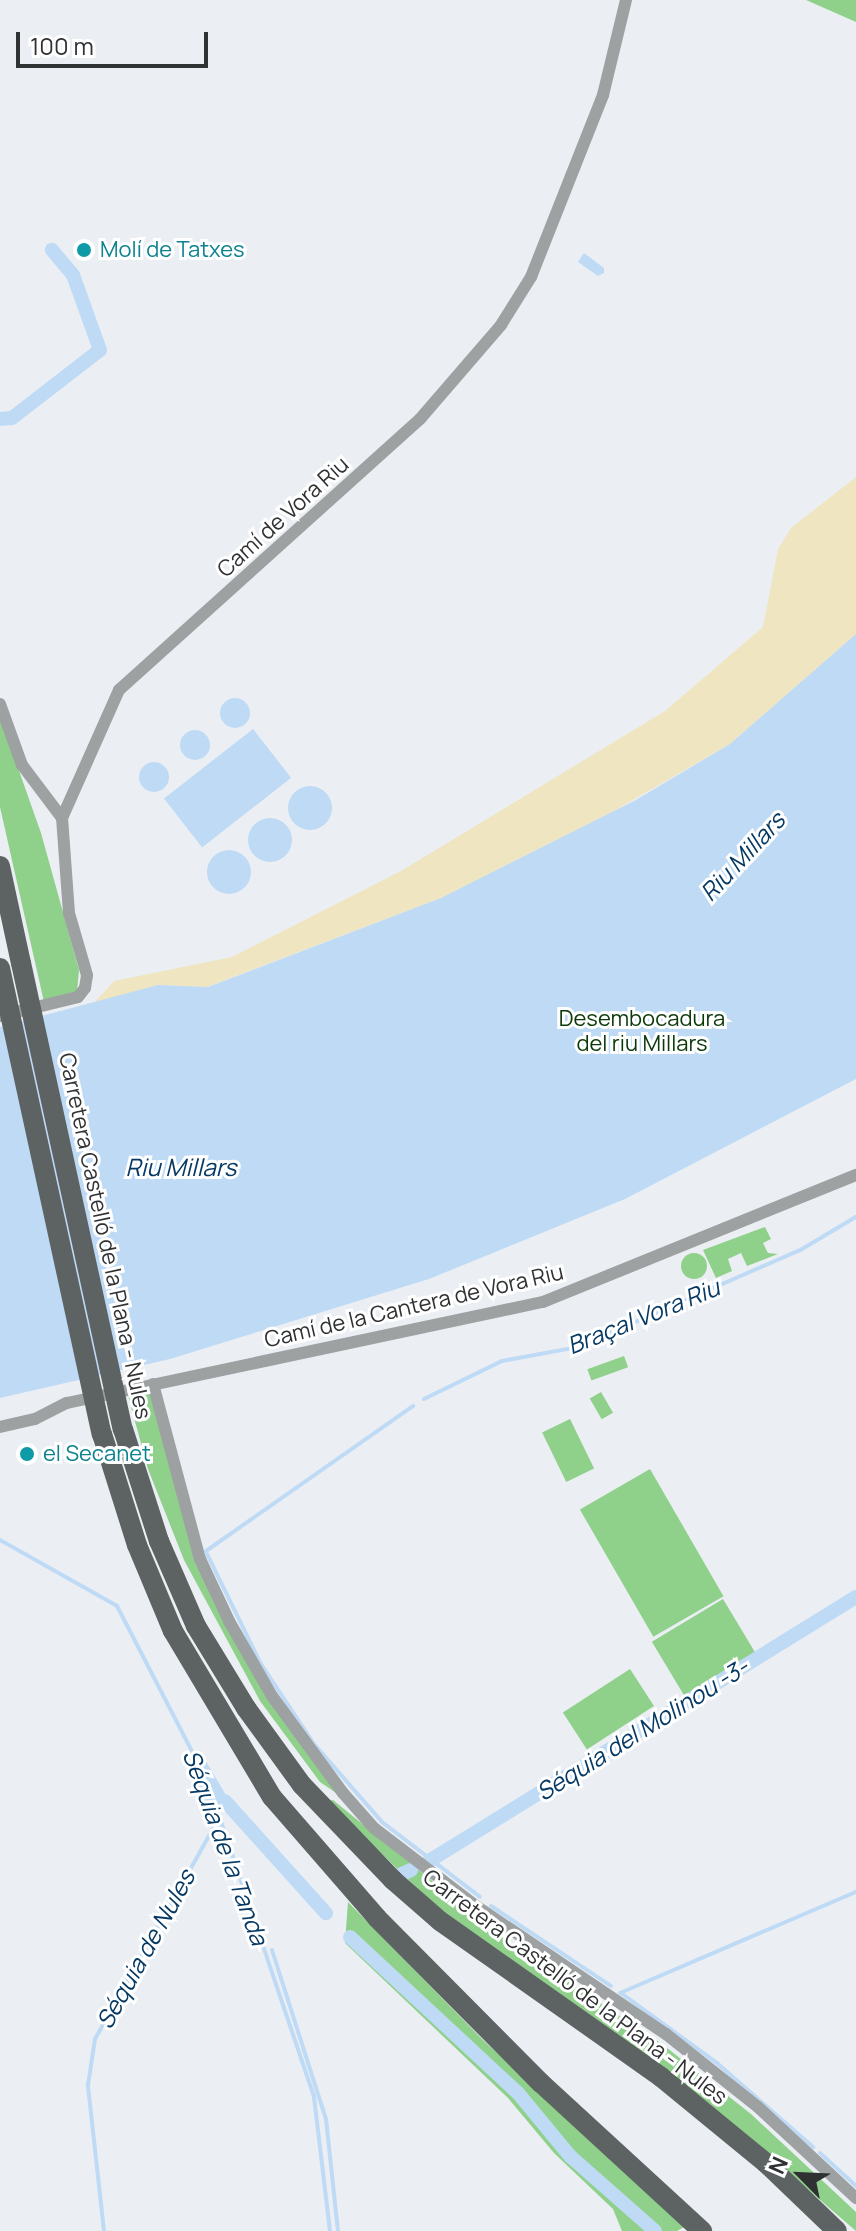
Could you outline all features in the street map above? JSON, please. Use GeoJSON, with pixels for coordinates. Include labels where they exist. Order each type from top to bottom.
{"type":"FeatureCollection","features":[{"type":"Feature","properties":{"kind":"main road","name":"Carretera Castelló de la Plana - Nules"},"geometry":{"type":"LineString","coordinates":[[0,866],[123,1429],[159,1541],[196,1626],[246,1708],[302,1785],[384,1871],[440,1921],[661,2077],[766,2163],[837,2231]]}},
{"type":"Feature","properties":{"kind":"main road","name":"Carretera Castelló de la Plana - Nules"},"geometry":{"type":"LineString","coordinates":[[0,968],[102,1434],[137,1545],[173,1631],[272,1797],[420,1962],[541,2083],[702,2231]]}},
{"type":"Feature","properties":{"kind":"street","name":"Camí de Vora Riu"},"geometry":{"type":"LineString","coordinates":[[0,1016],[78,997],[85,988],[87,975],[69,913],[62,818],[119,690],[420,419],[476,358],[521,298],[603,95],[626,0]]}},
{"type":"Feature","properties":{"kind":"street"},"geometry":{"type":"LineString","coordinates":[[0,704],[22,765],[62,818]]}},
{"type":"Feature","properties":{"kind":"street","name":"Camí de la Cantera de Vora Riu"},"geometry":{"type":"LineString","coordinates":[[0,1427],[35,1419],[67,1403],[543,1302],[856,1175]]}},
{"type":"Feature","properties":{"kind":"street"},"geometry":{"type":"LineString","coordinates":[[153,1384],[200,1559],[223,1608],[272,1696],[343,1793],[374,1828],[476,1906],[666,2034],[758,2107],[856,2198]]}},
{"type":"Feature","properties":{"kind":"green space"},"geometry":{"type":"Polygon","coordinates":[[[806,0],[856,0],[856,22],[806,0]]]}},
{"type":"Feature","properties":{"kind":"green space"},"geometry":{"type":"Polygon","coordinates":[[[0,717],[41,833],[79,970],[77,992],[44,1002],[0,807],[0,717]]]}},
{"type":"Feature","properties":{"kind":"green space"},"geometry":{"type":"Polygon","coordinates":[[[765,1227],[771,1239],[763,1243],[768,1253],[778,1254],[747,1266],[741,1253],[728,1259],[732,1271],[716,1278],[703,1250],[765,1227]]]}},
{"type":"Feature","properties":{"kind":"green space"},"geometry":{"type":"Polygon","coordinates":[[[694,1253],[703,1257],[707,1266],[703,1275],[694,1279],[685,1275],[681,1266],[685,1257],[694,1253]]]}},
{"type":"Feature","properties":{"kind":"green space"},"geometry":{"type":"Polygon","coordinates":[[[624,1356],[628,1367],[591,1381],[587,1369],[624,1356]]]}},
{"type":"Feature","properties":{"kind":"green space"},"geometry":{"type":"Polygon","coordinates":[[[151,1387],[175,1477],[226,1620],[342,1797],[320,1782],[260,1701],[184,1560],[148,1469],[127,1392],[151,1387]]]}},
{"type":"Feature","properties":{"kind":"green space"},"geometry":{"type":"Polygon","coordinates":[[[601,1392],[613,1413],[602,1419],[590,1398],[601,1392]]]}},
{"type":"Feature","properties":{"kind":"green space"},"geometry":{"type":"Polygon","coordinates":[[[570,1419],[594,1468],[566,1482],[542,1433],[570,1419]]]}},
{"type":"Feature","properties":{"kind":"green space"},"geometry":{"type":"Polygon","coordinates":[[[650,1469],[724,1596],[653,1637],[580,1510],[650,1469]]]}},
{"type":"Feature","properties":{"kind":"green space"},"geometry":{"type":"Polygon","coordinates":[[[723,1599],[757,1656],[686,1698],[652,1642],[723,1599]]]}},
{"type":"Feature","properties":{"kind":"green space"},"geometry":{"type":"Polygon","coordinates":[[[630,1669],[654,1706],[587,1749],[563,1713],[630,1669]]]}},
{"type":"Feature","properties":{"kind":"green space"},"geometry":{"type":"Polygon","coordinates":[[[333,1800],[496,1933],[662,2044],[751,2114],[856,2212],[856,2231],[782,2167],[429,1900],[328,1801],[333,1800]]]}},
{"type":"Feature","properties":{"kind":"green space"},"geometry":{"type":"Polygon","coordinates":[[[348,1902],[483,2040],[686,2226],[677,2231],[622,2231],[613,2209],[554,2153],[508,2098],[345,1943],[348,1902]]]}},
{"type":"Feature","properties":{"kind":"sand"},"geometry":{"type":"Polygon","coordinates":[[[856,477],[856,634],[730,744],[612,812],[441,898],[207,987],[158,985],[92,1005],[114,981],[232,957],[401,871],[665,711],[763,627],[778,549],[791,528],[856,477]]]}},
{"type":"Feature","properties":{"kind":"water"},"geometry":{"type":"Polygon","coordinates":[[[584,253],[604,268],[604,273],[598,276],[578,262],[584,253]]]}},
{"type":"Feature","properties":{"kind":"water","name":"Riu Millars"},"geometry":{"type":"Polygon","coordinates":[[[856,634],[856,1079],[625,1199],[429,1279],[170,1359],[0,1398],[0,1027],[158,985],[208,987],[441,898],[634,801],[730,744],[856,634]]]}},
{"type":"Feature","properties":{"kind":"water"},"geometry":{"type":"Polygon","coordinates":[[[235,698],[246,702],[250,713],[246,724],[235,728],[224,724],[220,713],[224,702],[235,698]]]}},
{"type":"Feature","properties":{"kind":"water"},"geometry":{"type":"Polygon","coordinates":[[[253,729],[291,778],[202,847],[164,799],[253,729]]]}},
{"type":"Feature","properties":{"kind":"water"},"geometry":{"type":"Polygon","coordinates":[[[195,730],[206,734],[210,745],[206,756],[195,760],[184,756],[180,745],[184,734],[195,730]]]}},
{"type":"Feature","properties":{"kind":"water"},"geometry":{"type":"Polygon","coordinates":[[[154,762],[165,766],[169,777],[165,788],[154,792],[143,788],[139,777],[143,766],[154,762]]]}},
{"type":"Feature","properties":{"kind":"water"},"geometry":{"type":"Polygon","coordinates":[[[310,786],[325,793],[332,808],[325,823],[310,830],[295,823],[288,808],[295,793],[310,786]]]}},
{"type":"Feature","properties":{"kind":"water"},"geometry":{"type":"Polygon","coordinates":[[[270,818],[285,825],[292,840],[285,855],[270,862],[255,855],[248,840],[255,825],[270,818]]]}},
{"type":"Feature","properties":{"kind":"water"},"geometry":{"type":"Polygon","coordinates":[[[229,850],[244,857],[251,872],[244,887],[229,894],[214,887],[207,872],[214,857],[229,850]]]}},
{"type":"Feature","properties":{"kind":"water"},"geometry":{"type":"Polygon","coordinates":[[[201,1753],[240,1813],[230,1817],[225,1809],[206,1818],[191,1759],[201,1753]]]}},
{"type":"Feature","properties":{"kind":"waterway"},"geometry":{"type":"LineString","coordinates":[[0,419],[12,418],[100,350],[73,275],[52,250]]}},
{"type":"Feature","properties":{"kind":"waterway","name":"Braçal Vora Riu"},"geometry":{"type":"LineString","coordinates":[[424,1399],[502,1361],[578,1347],[802,1249],[856,1217]]}},
{"type":"Feature","properties":{"kind":"waterway","name":"Braçal Vora Riu"},"geometry":{"type":"LineString","coordinates":[[206,1551],[413,1406]]}},
{"type":"Feature","properties":{"kind":"waterway","name":"Séquia de la Tanda"},"geometry":{"type":"LineString","coordinates":[[0,1540],[117,1606],[197,1761]]}},
{"type":"Feature","properties":{"kind":"waterway"},"geometry":{"type":"LineString","coordinates":[[207,1554],[261,1664],[314,1744],[382,1822],[480,1897]]}},
{"type":"Feature","properties":{"kind":"waterway","name":"Séquia del Molinou -3-"},"geometry":{"type":"LineString","coordinates":[[429,1861],[856,1597]]}},
{"type":"Feature","properties":{"kind":"waterway"},"geometry":{"type":"LineString","coordinates":[[225,1801],[326,1913]]}},
{"type":"Feature","properties":{"kind":"waterway","name":"Séquia de la Tanda"},"geometry":{"type":"LineString","coordinates":[[217,1810],[314,2097],[330,2231]]}},
{"type":"Feature","properties":{"kind":"waterway","name":"Séquia de Nules"},"geometry":{"type":"LineString","coordinates":[[104,2231],[88,2085],[95,2039],[220,1816]]}},
{"type":"Feature","properties":{"kind":"waterway","name":"Séquia del Molinou -3-"},"geometry":{"type":"LineString","coordinates":[[402,1874],[411,1870]]}},
{"type":"Feature","properties":{"kind":"waterway"},"geometry":{"type":"LineString","coordinates":[[620,1993],[856,1892]]}},
{"type":"Feature","properties":{"kind":"waterway"},"geometry":{"type":"LineString","coordinates":[[491,1906],[611,1986]]}},
{"type":"Feature","properties":{"kind":"waterway"},"geometry":{"type":"LineString","coordinates":[[350,1937],[518,2093],[570,2156],[655,2231]]}},
{"type":"Feature","properties":{"kind":"waterway"},"geometry":{"type":"LineString","coordinates":[[272,1950],[326,2119],[338,2231]]}},
{"type":"Feature","properties":{"kind":"waterway"},"geometry":{"type":"LineString","coordinates":[[621,1993],[717,2063],[813,2147]]}},
{"type":"Feature","properties":{"kind":"waterway"},"geometry":{"type":"LineString","coordinates":[[820,2153],[856,2186]]}},
{"type":"Feature","properties":{"kind":"place","name":"Molí de Tatxes"},"geometry":{"type":"Point","coordinates":[84,250]}},
{"type":"Feature","properties":{"kind":"place","name":"el Secanet"},"geometry":{"type":"Point","coordinates":[27,1454]}},
{"type":"Feature","properties":{"kind":"park label","name":"Desembocadura del riu Millars"},"geometry":{"type":"Point","coordinates":[642,1030]}}]}
